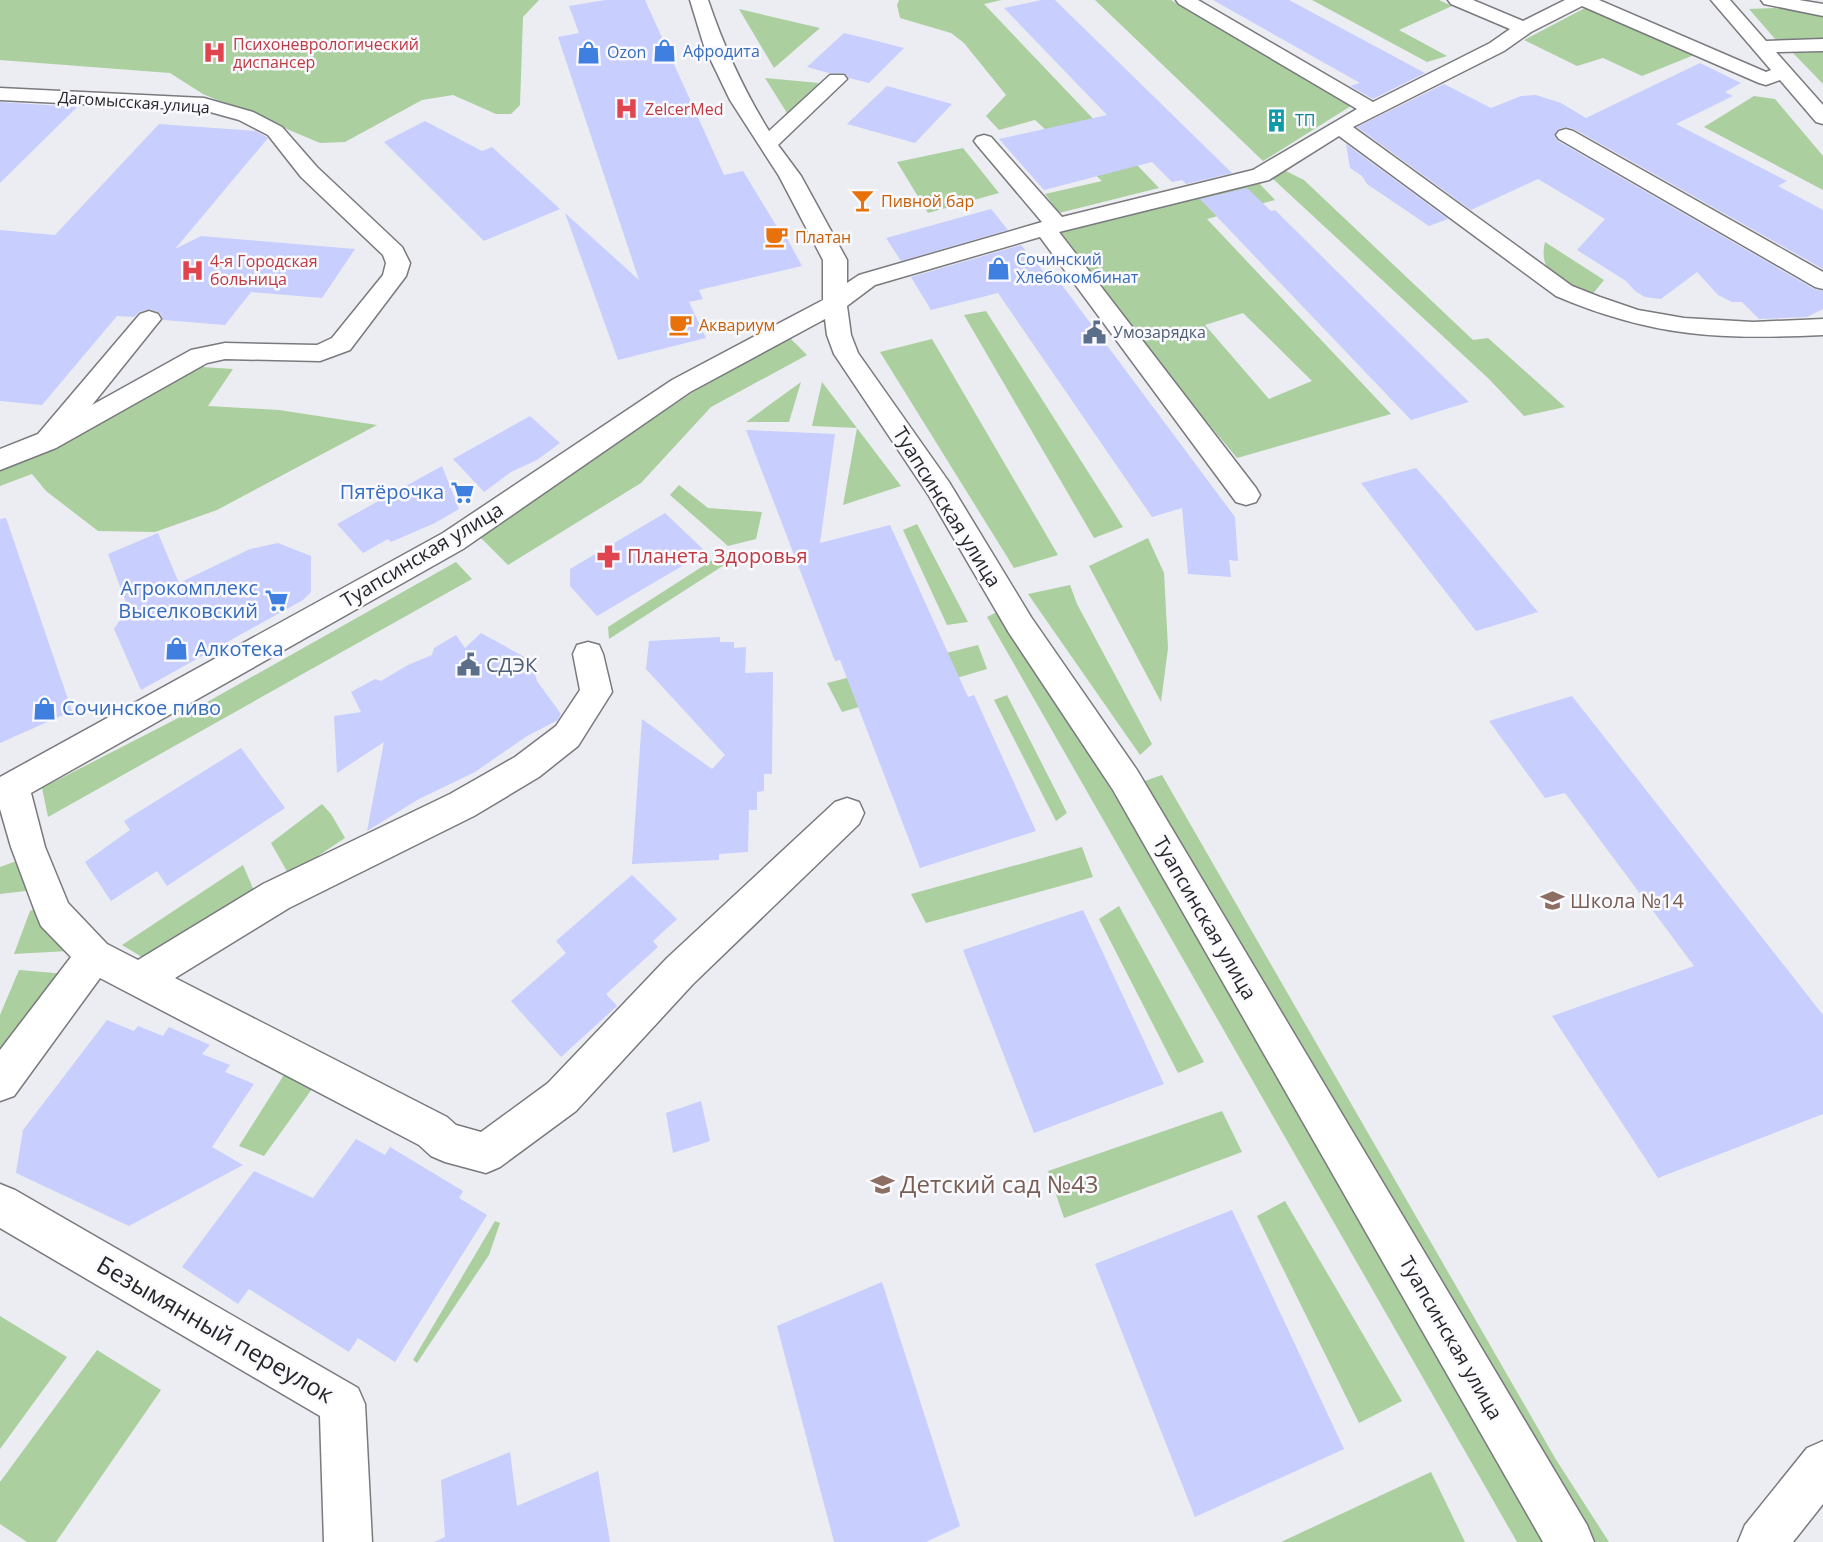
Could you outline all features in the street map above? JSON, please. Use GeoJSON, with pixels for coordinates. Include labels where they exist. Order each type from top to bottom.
{"type":"FeatureCollection","features":[{"type":"Feature","properties":{"kind":"street","name":"Туапсинская улица"},"geometry":{"type":"LineString","coordinates":[[699,0],[714,46],[740,99],[767,144],[790,176],[835,260],[835,303],[839,335],[846,354],[939,489],[1020,625],[1125,780],[1570,1542]]}},
{"type":"Feature","properties":{"kind":"street"},"geometry":{"type":"LineString","coordinates":[[1185,0],[1373,111]]}},
{"type":"Feature","properties":{"kind":"street"},"geometry":{"type":"LineString","coordinates":[[1457,0],[1524,28]]}},
{"type":"Feature","properties":{"kind":"street"},"geometry":{"type":"LineString","coordinates":[[835,303],[867,280],[1051,227],[1261,175],[1339,127],[1497,47],[1524,28],[1579,0]]}},
{"type":"Feature","properties":{"kind":"street"},"geometry":{"type":"LineString","coordinates":[[1584,0],[1766,79],[1783,72]]}},
{"type":"Feature","properties":{"kind":"street"},"geometry":{"type":"LineString","coordinates":[[1721,1],[1746,0]]}},
{"type":"Feature","properties":{"kind":"street"},"geometry":{"type":"LineString","coordinates":[[1770,0],[1823,10]]}},
{"type":"Feature","properties":{"kind":"street"},"geometry":{"type":"LineString","coordinates":[[1721,1],[1823,118]]}},
{"type":"Feature","properties":{"kind":"street"},"geometry":{"type":"LineString","coordinates":[[1761,47],[1823,45]]}},
{"type":"Feature","properties":{"kind":"street"},"geometry":{"type":"LineString","coordinates":[[767,144],[837,79]]}},
{"type":"Feature","properties":{"kind":"street","name":"Дагомысская улица"},"geometry":{"type":"LineString","coordinates":[[0,94],[204,104],[246,116],[275,131],[309,172],[394,252],[398,263],[394,276],[341,344],[334,349],[320,353],[225,351],[200,356],[47,441],[0,460]]}},
{"type":"Feature","properties":{"kind":"street"},"geometry":{"type":"LineString","coordinates":[[1339,127],[1541,277],[1574,296],[1639,318],[1697,327],[1749,330],[1823,327]]}},
{"type":"Feature","properties":{"kind":"street"},"geometry":{"type":"LineString","coordinates":[[1566,135],[1823,282]]}},
{"type":"Feature","properties":{"kind":"street"},"geometry":{"type":"LineString","coordinates":[[984,141],[1051,227],[1246,495]]}},
{"type":"Feature","properties":{"kind":"street","name":"Туапсинская улица"},"geometry":{"type":"LineString","coordinates":[[6,791],[453,541],[681,386],[835,303]]}},
{"type":"Feature","properties":{"kind":"street"},"geometry":{"type":"LineString","coordinates":[[47,441],[149,319]]}},
{"type":"Feature","properties":{"kind":"street"},"geometry":{"type":"LineString","coordinates":[[140,980],[276,896],[462,805],[527,767],[567,736],[596,692],[588,654]]}},
{"type":"Feature","properties":{"kind":"street"},"geometry":{"type":"LineString","coordinates":[[6,791],[54,914],[94,956],[433,1131],[445,1142],[486,1153],[562,1097],[680,971],[847,813]]}},
{"type":"Feature","properties":{"kind":"street"},"geometry":{"type":"LineString","coordinates":[[0,1082],[94,956]]}},
{"type":"Feature","properties":{"kind":"street","name":"Безымянный переулок"},"geometry":{"type":"LineString","coordinates":[[0,1205],[342,1404],[348,1542]]}},
{"type":"Feature","properties":{"kind":"street"},"geometry":{"type":"LineString","coordinates":[[1762,1542],[1812,1481],[1823,1464]]}},
{"type":"Feature","properties":{"kind":"green space","name":"Психоневрологический диспансер"},"geometry":{"type":"Polygon","coordinates":[[[0,0],[539,0],[523,17],[520,105],[511,114],[496,114],[453,95],[422,100],[345,142],[320,143],[203,94],[170,73],[0,60],[0,0]]]}},
{"type":"Feature","properties":{"kind":"green space"},"geometry":{"type":"Polygon","coordinates":[[[899,0],[1002,0],[984,4],[1159,188],[1059,213],[1045,194],[1102,181],[1035,120],[999,130],[986,116],[1006,95],[964,43],[951,33],[900,18],[897,5],[899,0]]]}},
{"type":"Feature","properties":{"kind":"green space"},"geometry":{"type":"Polygon","coordinates":[[[1095,0],[1171,0],[1351,106],[1263,161],[1095,0]]]}},
{"type":"Feature","properties":{"kind":"green space"},"geometry":{"type":"Polygon","coordinates":[[[1312,0],[1439,0],[1452,6],[1399,30],[1447,56],[1427,62],[1312,0]]]}},
{"type":"Feature","properties":{"kind":"green space"},"geometry":{"type":"Polygon","coordinates":[[[1585,8],[1694,55],[1642,76],[1603,58],[1577,66],[1524,40],[1585,8]]]}},
{"type":"Feature","properties":{"kind":"green space"},"geometry":{"type":"Polygon","coordinates":[[[1775,8],[1823,15],[1823,38],[1776,40],[1749,9],[1775,8]]]}},
{"type":"Feature","properties":{"kind":"green space"},"geometry":{"type":"Polygon","coordinates":[[[739,9],[820,28],[774,68],[739,9]]]}},
{"type":"Feature","properties":{"kind":"green space"},"geometry":{"type":"Polygon","coordinates":[[[1823,52],[1823,84],[1793,53],[1823,52]]]}},
{"type":"Feature","properties":{"kind":"green space"},"geometry":{"type":"Polygon","coordinates":[[[765,78],[819,83],[787,113],[765,78]]]}},
{"type":"Feature","properties":{"kind":"green space"},"geometry":{"type":"Polygon","coordinates":[[[1754,96],[1775,99],[1823,156],[1823,190],[1704,127],[1754,96]]]}},
{"type":"Feature","properties":{"kind":"green space"},"geometry":{"type":"Polygon","coordinates":[[[963,148],[999,193],[928,213],[897,162],[963,148]]]}},
{"type":"Feature","properties":{"kind":"green space"},"geometry":{"type":"Polygon","coordinates":[[[1284,170],[1304,180],[1473,340],[1488,338],[1565,407],[1524,416],[1489,379],[1272,178],[1284,170]]]}},
{"type":"Feature","properties":{"kind":"green space"},"geometry":{"type":"Polygon","coordinates":[[[1257,181],[1275,200],[1207,219],[1391,414],[1237,458],[1182,392],[1061,232],[1257,181]],[[1243,313],[1205,325],[1269,399],[1312,381],[1243,313]]]}},
{"type":"Feature","properties":{"kind":"green space"},"geometry":{"type":"Polygon","coordinates":[[[1545,242],[1604,280],[1591,296],[1563,282],[1549,271],[1545,263],[1545,242]]]}},
{"type":"Feature","properties":{"kind":"green space"},"geometry":{"type":"Polygon","coordinates":[[[986,311],[1123,527],[1094,538],[964,315],[986,311]]]}},
{"type":"Feature","properties":{"kind":"green space"},"geometry":{"type":"Polygon","coordinates":[[[790,338],[807,355],[711,407],[641,483],[508,565],[479,536],[696,390],[790,338]]]}},
{"type":"Feature","properties":{"kind":"green space"},"geometry":{"type":"Polygon","coordinates":[[[932,339],[1058,555],[1014,568],[880,352],[932,339]]]}},
{"type":"Feature","properties":{"kind":"green space"},"geometry":{"type":"Polygon","coordinates":[[[202,367],[233,369],[208,406],[279,410],[377,425],[217,510],[155,532],[98,531],[46,491],[32,474],[0,486],[0,466],[53,448],[202,367]]]}},
{"type":"Feature","properties":{"kind":"green space"},"geometry":{"type":"Polygon","coordinates":[[[801,382],[789,422],[746,422],[801,382]]]}},
{"type":"Feature","properties":{"kind":"green space"},"geometry":{"type":"Polygon","coordinates":[[[822,382],[857,428],[812,426],[822,382]]]}},
{"type":"Feature","properties":{"kind":"green space"},"geometry":{"type":"Polygon","coordinates":[[[857,428],[901,486],[843,505],[857,428]]]}},
{"type":"Feature","properties":{"kind":"green space"},"geometry":{"type":"Polygon","coordinates":[[[679,485],[708,508],[762,512],[756,539],[728,546],[670,495],[679,485]]]}},
{"type":"Feature","properties":{"kind":"green space"},"geometry":{"type":"Polygon","coordinates":[[[917,524],[968,622],[947,625],[903,530],[917,524]]]}},
{"type":"Feature","properties":{"kind":"green space"},"geometry":{"type":"Polygon","coordinates":[[[1148,538],[1164,573],[1168,648],[1161,702],[1089,566],[1148,538]]]}},
{"type":"Feature","properties":{"kind":"green space"},"geometry":{"type":"Polygon","coordinates":[[[725,552],[732,560],[609,639],[608,627],[725,552]]]}},
{"type":"Feature","properties":{"kind":"green space"},"geometry":{"type":"Polygon","coordinates":[[[456,562],[472,579],[48,817],[42,788],[184,715],[456,562]]]}},
{"type":"Feature","properties":{"kind":"green space"},"geometry":{"type":"Polygon","coordinates":[[[1070,585],[1077,604],[1152,744],[1140,755],[1028,594],[1070,585]]]}},
{"type":"Feature","properties":{"kind":"green space"},"geometry":{"type":"Polygon","coordinates":[[[1001,610],[1106,781],[1550,1542],[1517,1542],[987,617],[1001,610]]]}},
{"type":"Feature","properties":{"kind":"green space"},"geometry":{"type":"Polygon","coordinates":[[[978,645],[987,669],[842,712],[827,683],[978,645]]]}},
{"type":"Feature","properties":{"kind":"green space"},"geometry":{"type":"Polygon","coordinates":[[[1007,695],[1067,813],[1056,821],[994,700],[1007,695]]]}},
{"type":"Feature","properties":{"kind":"green space"},"geometry":{"type":"Polygon","coordinates":[[[1162,775],[1555,1458],[1609,1542],[1586,1542],[1142,782],[1162,775]]]}},
{"type":"Feature","properties":{"kind":"green space"},"geometry":{"type":"Polygon","coordinates":[[[322,804],[331,814],[345,838],[289,875],[271,843],[322,804]]]}},
{"type":"Feature","properties":{"kind":"green space"},"geometry":{"type":"Polygon","coordinates":[[[1082,847],[1093,877],[926,923],[911,894],[1082,847]]]}},
{"type":"Feature","properties":{"kind":"green space"},"geometry":{"type":"Polygon","coordinates":[[[22,859],[34,890],[0,894],[0,867],[22,859]]]}},
{"type":"Feature","properties":{"kind":"green space"},"geometry":{"type":"Polygon","coordinates":[[[243,865],[255,893],[147,960],[122,945],[243,865]]]}},
{"type":"Feature","properties":{"kind":"green space"},"geometry":{"type":"Polygon","coordinates":[[[40,906],[68,951],[14,954],[30,911],[40,906]]]}},
{"type":"Feature","properties":{"kind":"green space"},"geometry":{"type":"Polygon","coordinates":[[[1119,906],[1204,1062],[1178,1073],[1099,919],[1119,906]]]}},
{"type":"Feature","properties":{"kind":"green space"},"geometry":{"type":"Polygon","coordinates":[[[19,970],[66,974],[0,1066],[0,1015],[19,970]]]}},
{"type":"Feature","properties":{"kind":"green space"},"geometry":{"type":"Polygon","coordinates":[[[287,1070],[317,1082],[264,1156],[239,1146],[287,1070]]]}},
{"type":"Feature","properties":{"kind":"green space"},"geometry":{"type":"Polygon","coordinates":[[[1222,1111],[1242,1152],[1064,1218],[1048,1171],[1222,1111]]]}},
{"type":"Feature","properties":{"kind":"green space"},"geometry":{"type":"Polygon","coordinates":[[[1285,1201],[1402,1401],[1359,1423],[1257,1216],[1285,1201]]]}},
{"type":"Feature","properties":{"kind":"green space"},"geometry":{"type":"Polygon","coordinates":[[[495,1221],[500,1223],[489,1255],[417,1363],[413,1360],[495,1221]]]}},
{"type":"Feature","properties":{"kind":"green space"},"geometry":{"type":"Polygon","coordinates":[[[0,1316],[67,1357],[0,1449],[0,1316]]]}},
{"type":"Feature","properties":{"kind":"green space"},"geometry":{"type":"Polygon","coordinates":[[[97,1350],[161,1390],[56,1542],[27,1542],[0,1524],[0,1482],[97,1350]]]}},
{"type":"Feature","properties":{"kind":"green space"},"geometry":{"type":"Polygon","coordinates":[[[1431,1472],[1465,1542],[1281,1542],[1431,1472]]]}},
{"type":"Feature","properties":{"kind":"building"},"geometry":{"type":"Polygon","coordinates":[[[605,0],[645,0],[724,175],[743,171],[780,232],[783,231],[802,266],[699,290],[703,299],[689,302],[706,338],[618,360],[565,213],[639,280],[558,37],[579,33],[569,6],[605,0]]]}},
{"type":"Feature","properties":{"kind":"building"},"geometry":{"type":"Polygon","coordinates":[[[1041,0],[1055,0],[1232,173],[1186,184],[1182,180],[1172,182],[1152,162],[1044,190],[999,139],[1107,115],[1004,8],[1041,0]]]}},
{"type":"Feature","properties":{"kind":"building"},"geometry":{"type":"Polygon","coordinates":[[[1213,0],[1289,0],[1425,73],[1373,99],[1350,86],[1360,83],[1213,0]]]}},
{"type":"Feature","properties":{"kind":"building"},"geometry":{"type":"Polygon","coordinates":[[[844,33],[904,48],[869,83],[849,78],[844,73],[829,73],[807,67],[844,33]]]}},
{"type":"Feature","properties":{"kind":"building"},"geometry":{"type":"Polygon","coordinates":[[[1700,63],[1741,83],[1725,92],[1733,96],[1676,124],[1787,181],[1778,186],[1823,210],[1823,269],[1574,129],[1567,127],[1558,129],[1554,136],[1558,141],[1814,289],[1823,291],[1823,309],[1807,317],[1759,319],[1742,302],[1732,302],[1718,295],[1697,272],[1661,299],[1645,297],[1635,291],[1626,281],[1577,250],[1605,219],[1538,179],[1471,210],[1357,127],[1444,84],[1491,108],[1521,96],[1536,95],[1561,103],[1586,118],[1700,63]]]}},
{"type":"Feature","properties":{"kind":"building"},"geometry":{"type":"Polygon","coordinates":[[[887,86],[952,104],[915,143],[847,124],[887,86]]]}},
{"type":"Feature","properties":{"kind":"building"},"geometry":{"type":"Polygon","coordinates":[[[0,102],[77,107],[0,183],[0,102]]]}},
{"type":"Feature","properties":{"kind":"building"},"geometry":{"type":"Polygon","coordinates":[[[425,121],[482,151],[492,147],[560,209],[484,241],[384,142],[425,121]]]}},
{"type":"Feature","properties":{"kind":"building"},"geometry":{"type":"Polygon","coordinates":[[[159,124],[256,131],[268,138],[175,249],[201,236],[355,249],[322,298],[251,292],[225,325],[163,320],[160,313],[150,309],[139,312],[134,317],[117,316],[42,405],[0,401],[0,230],[55,235],[159,124]]]}},
{"type":"Feature","properties":{"kind":"building"},"geometry":{"type":"Polygon","coordinates":[[[1346,144],[1448,219],[1429,226],[1367,184],[1362,176],[1350,168],[1346,144]]]}},
{"type":"Feature","properties":{"kind":"building"},"geometry":{"type":"Polygon","coordinates":[[[1247,188],[1271,211],[1275,210],[1469,402],[1411,420],[1200,199],[1247,188]]]}},
{"type":"Feature","properties":{"kind":"building"},"geometry":{"type":"Polygon","coordinates":[[[991,209],[1008,230],[901,261],[886,238],[991,209]]]}},
{"type":"Feature","properties":{"kind":"building"},"geometry":{"type":"Polygon","coordinates":[[[1021,245],[1049,278],[1056,277],[1235,517],[1238,561],[1229,560],[1231,577],[1188,574],[1182,508],[1152,517],[998,293],[931,310],[911,277],[1021,245]]]}},
{"type":"Feature","properties":{"kind":"building"},"geometry":{"type":"Polygon","coordinates":[[[530,416],[560,443],[537,460],[511,472],[484,492],[453,459],[530,416]]]}},
{"type":"Feature","properties":{"kind":"building"},"geometry":{"type":"Polygon","coordinates":[[[746,430],[835,434],[820,543],[890,525],[968,697],[974,695],[1036,831],[920,868],[840,660],[835,661],[746,430]]]}},
{"type":"Feature","properties":{"kind":"building"},"geometry":{"type":"Polygon","coordinates":[[[442,466],[459,509],[435,523],[391,542],[388,539],[363,553],[337,524],[442,466]]]}},
{"type":"Feature","properties":{"kind":"building"},"geometry":{"type":"Polygon","coordinates":[[[1416,468],[1538,612],[1476,631],[1361,483],[1416,468]]]}},
{"type":"Feature","properties":{"kind":"building"},"geometry":{"type":"Polygon","coordinates":[[[665,513],[706,552],[597,616],[570,586],[570,569],[665,513]]]}},
{"type":"Feature","properties":{"kind":"building"},"geometry":{"type":"Polygon","coordinates":[[[6,518],[72,711],[0,743],[0,519],[6,518]]]}},
{"type":"Feature","properties":{"kind":"building"},"geometry":{"type":"Polygon","coordinates":[[[158,533],[179,583],[250,549],[278,543],[311,556],[311,592],[303,600],[141,690],[114,629],[128,608],[108,554],[158,533]]]}},
{"type":"Feature","properties":{"kind":"building"},"geometry":{"type":"Polygon","coordinates":[[[481,633],[526,658],[537,681],[561,714],[558,720],[527,736],[475,772],[419,799],[367,831],[384,742],[337,773],[334,716],[361,712],[351,692],[375,679],[381,681],[408,665],[432,655],[434,648],[456,635],[465,648],[481,633]]]}},
{"type":"Feature","properties":{"kind":"building"},"geometry":{"type":"Polygon","coordinates":[[[720,637],[720,642],[734,642],[734,648],[746,647],[745,673],[773,672],[772,774],[764,774],[764,791],[757,792],[757,810],[749,810],[748,852],[719,854],[719,860],[632,864],[642,719],[712,769],[725,755],[646,669],[649,641],[720,637]]]}},
{"type":"Feature","properties":{"kind":"building"},"geometry":{"type":"Polygon","coordinates":[[[1572,696],[1823,1015],[1823,1114],[1658,1178],[1552,1016],[1694,966],[1565,793],[1545,798],[1489,721],[1572,696]]]}},
{"type":"Feature","properties":{"kind":"building"},"geometry":{"type":"Polygon","coordinates":[[[241,748],[285,808],[167,886],[157,871],[111,901],[85,862],[130,830],[124,821],[241,748]]]}},
{"type":"Feature","properties":{"kind":"building"},"geometry":{"type":"Polygon","coordinates":[[[632,875],[677,919],[653,941],[658,947],[606,994],[617,1006],[561,1057],[511,1001],[566,953],[556,941],[632,875]]]}},
{"type":"Feature","properties":{"kind":"building"},"geometry":{"type":"Polygon","coordinates":[[[1083,910],[1164,1084],[1034,1133],[963,950],[1083,910]]]}},
{"type":"Feature","properties":{"kind":"building"},"geometry":{"type":"Polygon","coordinates":[[[107,1020],[134,1031],[138,1026],[163,1036],[169,1027],[210,1045],[202,1054],[230,1065],[225,1072],[254,1084],[212,1147],[243,1165],[129,1226],[16,1173],[23,1130],[107,1020]]]}},
{"type":"Feature","properties":{"kind":"building"},"geometry":{"type":"Polygon","coordinates":[[[701,1101],[710,1141],[673,1153],[666,1113],[701,1101]]]}},
{"type":"Feature","properties":{"kind":"building"},"geometry":{"type":"Polygon","coordinates":[[[356,1139],[385,1155],[390,1147],[463,1191],[459,1198],[487,1215],[395,1362],[358,1338],[349,1352],[249,1289],[238,1304],[182,1267],[254,1171],[313,1198],[356,1139]]]}},
{"type":"Feature","properties":{"kind":"building"},"geometry":{"type":"Polygon","coordinates":[[[1232,1210],[1344,1449],[1195,1517],[1095,1264],[1232,1210]]]}},
{"type":"Feature","properties":{"kind":"building"},"geometry":{"type":"Polygon","coordinates":[[[882,1282],[960,1526],[926,1542],[834,1542],[777,1326],[882,1282]]]}},
{"type":"Feature","properties":{"kind":"building"},"geometry":{"type":"Polygon","coordinates":[[[510,1452],[517,1506],[598,1471],[610,1542],[434,1542],[445,1537],[441,1480],[510,1452]]]}},
{"type":"Feature","properties":{"kind":"place","name":"Афродита"},"geometry":{"type":"Point","coordinates":[665,51]}},
{"type":"Feature","properties":{"kind":"place","name":"Ozon"},"geometry":{"type":"Point","coordinates":[589,52]}},
{"type":"Feature","properties":{"kind":"place","name":"Психоневрологический диспансер"},"geometry":{"type":"Point","coordinates":[215,53]}},
{"type":"Feature","properties":{"kind":"place","name":"ZelcerMed"},"geometry":{"type":"Point","coordinates":[627,109]}},
{"type":"Feature","properties":{"kind":"place","name":"ТП"},"geometry":{"type":"Point","coordinates":[1277,120]}},
{"type":"Feature","properties":{"kind":"place","name":"Пивной бар"},"geometry":{"type":"Point","coordinates":[863,201]}},
{"type":"Feature","properties":{"kind":"place","name":"Платан"},"geometry":{"type":"Point","coordinates":[777,237]}},
{"type":"Feature","properties":{"kind":"place","name":"Сочинский Хлебокомбинат"},"geometry":{"type":"Point","coordinates":[998,268]}},
{"type":"Feature","properties":{"kind":"place","name":"4-я Городская больница"},"geometry":{"type":"Point","coordinates":[192,270]}},
{"type":"Feature","properties":{"kind":"place","name":"Аквариум"},"geometry":{"type":"Point","coordinates":[681,325]}},
{"type":"Feature","properties":{"kind":"place","name":"Умозарядка"},"geometry":{"type":"Point","coordinates":[1095,332]}},
{"type":"Feature","properties":{"kind":"place","name":"Пятёрочка"},"geometry":{"type":"Point","coordinates":[462,492]}},
{"type":"Feature","properties":{"kind":"place","name":"Планета Здоровья"},"geometry":{"type":"Point","coordinates":[609,556]}},
{"type":"Feature","properties":{"kind":"place","name":"Агрокомплекс Выселковский"},"geometry":{"type":"Point","coordinates":[276,600]}},
{"type":"Feature","properties":{"kind":"place","name":"Алкотека"},"geometry":{"type":"Point","coordinates":[177,649]}},
{"type":"Feature","properties":{"kind":"place","name":"СДЭК"},"geometry":{"type":"Point","coordinates":[468,665]}},
{"type":"Feature","properties":{"kind":"place","name":"Сочинское пиво"},"geometry":{"type":"Point","coordinates":[44,708]}},
{"type":"Feature","properties":{"kind":"place","name":"Школа №14"},"geometry":{"type":"Point","coordinates":[1552,901]}},
{"type":"Feature","properties":{"kind":"place","name":"Детский сад №43"},"geometry":{"type":"Point","coordinates":[882,1185]}}]}
